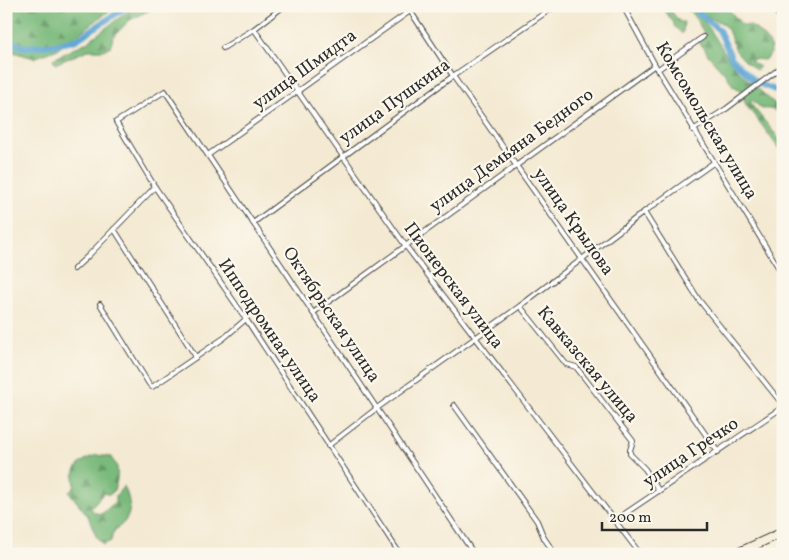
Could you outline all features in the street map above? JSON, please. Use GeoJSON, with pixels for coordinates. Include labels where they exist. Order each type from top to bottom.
{"type":"FeatureCollection","features":[{"type":"Feature","properties":{"kind":"street"},"geometry":{"type":"LineString","coordinates":[[223,48],[254,29],[284,6]]}},
{"type":"Feature","properties":{"kind":"street","name":"улица Крылова"},"geometry":{"type":"LineString","coordinates":[[407,6],[516,166],[718,452]]}},
{"type":"Feature","properties":{"kind":"street","name":"улица Шмидта"},"geometry":{"type":"LineString","coordinates":[[208,155],[418,6]]}},
{"type":"Feature","properties":{"kind":"street","name":"улица Пушкина"},"geometry":{"type":"LineString","coordinates":[[253,223],[454,76],[555,6]]}},
{"type":"Feature","properties":{"kind":"street","name":"Комсомольская улица"},"geometry":{"type":"LineString","coordinates":[[623,6],[693,130],[783,275]]}},
{"type":"Feature","properties":{"kind":"street"},"geometry":{"type":"LineString","coordinates":[[771,6],[783,20]]}},
{"type":"Feature","properties":{"kind":"street","name":"Пионерская улица"},"geometry":{"type":"LineString","coordinates":[[254,29],[405,245],[638,551],[638,554]]}},
{"type":"Feature","properties":{"kind":"street","name":"улица Демьяна Бедного"},"geometry":{"type":"LineString","coordinates":[[313,314],[405,245],[516,166],[656,67],[703,37]]}},
{"type":"Feature","properties":{"kind":"street"},"geometry":{"type":"LineString","coordinates":[[693,130],[783,66]]}},
{"type":"Feature","properties":{"kind":"street","name":"Ипподромная улица"},"geometry":{"type":"LineString","coordinates":[[165,91],[116,122],[155,187],[246,319],[400,554]]}},
{"type":"Feature","properties":{"kind":"street","name":"Октябрьская улица"},"geometry":{"type":"LineString","coordinates":[[165,91],[474,554]]}},
{"type":"Feature","properties":{"kind":"street"},"geometry":{"type":"LineString","coordinates":[[328,446],[377,408],[520,306],[644,212],[713,163]]}},
{"type":"Feature","properties":{"kind":"street"},"geometry":{"type":"LineString","coordinates":[[74,269],[155,187]]}},
{"type":"Feature","properties":{"kind":"street"},"geometry":{"type":"LineString","coordinates":[[644,212],[699,300],[783,406]]}},
{"type":"Feature","properties":{"kind":"street"},"geometry":{"type":"LineString","coordinates":[[114,229],[196,357]]}},
{"type":"Feature","properties":{"kind":"street"},"geometry":{"type":"LineString","coordinates":[[100,304],[152,387],[224,338],[246,319]]}},
{"type":"Feature","properties":{"kind":"street","name":"Кавказская улица"},"geometry":{"type":"LineString","coordinates":[[520,306],[566,364],[576,367],[633,441],[630,454],[644,469],[659,491]]}},
{"type":"Feature","properties":{"kind":"street"},"geometry":{"type":"LineString","coordinates":[[454,405],[537,521],[544,538],[555,554]]}},
{"type":"Feature","properties":{"kind":"street","name":"улица Гречко"},"geometry":{"type":"LineString","coordinates":[[614,521],[783,406]]}},
{"type":"Feature","properties":{"kind":"green space"},"geometry":{"type":"Polygon","coordinates":[[[6,6],[116,6],[58,49],[34,58],[6,50],[6,6]]]}},
{"type":"Feature","properties":{"kind":"green space"},"geometry":{"type":"Polygon","coordinates":[[[135,6],[158,6],[130,20],[113,37],[111,46],[103,50],[88,50],[55,64],[53,59],[87,42],[135,6]]]}},
{"type":"Feature","properties":{"kind":"green space"},"geometry":{"type":"Polygon","coordinates":[[[661,6],[672,6],[671,11],[680,22],[684,22],[682,34],[674,26],[674,23],[661,6]]]}},
{"type":"Feature","properties":{"kind":"green space"},"geometry":{"type":"Polygon","coordinates":[[[682,6],[690,8],[704,22],[740,73],[773,102],[783,106],[783,124],[777,112],[772,109],[762,109],[750,100],[753,107],[781,141],[783,151],[779,149],[748,108],[743,100],[741,90],[733,86],[727,76],[698,42],[705,34],[693,15],[682,6]]]}},
{"type":"Feature","properties":{"kind":"green space"},"geometry":{"type":"Polygon","coordinates":[[[694,6],[726,6],[741,24],[749,25],[757,30],[770,44],[771,53],[764,60],[751,59],[753,63],[760,67],[756,70],[736,51],[728,30],[722,23],[704,16],[694,6]]]}},
{"type":"Feature","properties":{"kind":"green space"},"geometry":{"type":"Polygon","coordinates":[[[97,455],[111,457],[117,467],[117,475],[114,491],[110,494],[104,493],[91,507],[94,512],[103,513],[115,502],[116,495],[124,486],[129,504],[129,513],[125,521],[115,531],[111,541],[103,545],[96,536],[88,516],[69,492],[74,488],[74,475],[77,467],[86,459],[97,455]]]}},
{"type":"Feature","properties":{"kind":"waterway"},"geometry":{"type":"LineString","coordinates":[[6,39],[23,47],[55,45],[76,40],[128,6]]}},
{"type":"Feature","properties":{"kind":"waterway"},"geometry":{"type":"LineString","coordinates":[[691,6],[719,30],[732,59],[757,83],[783,93]]}},
{"type":"Feature","properties":{"kind":"railway"},"geometry":{"type":"LineString","coordinates":[[724,554],[783,527]]}},
{"type":"Feature","properties":{"kind":"railway"},"geometry":{"type":"LineString","coordinates":[[747,554],[783,537]]}}]}
